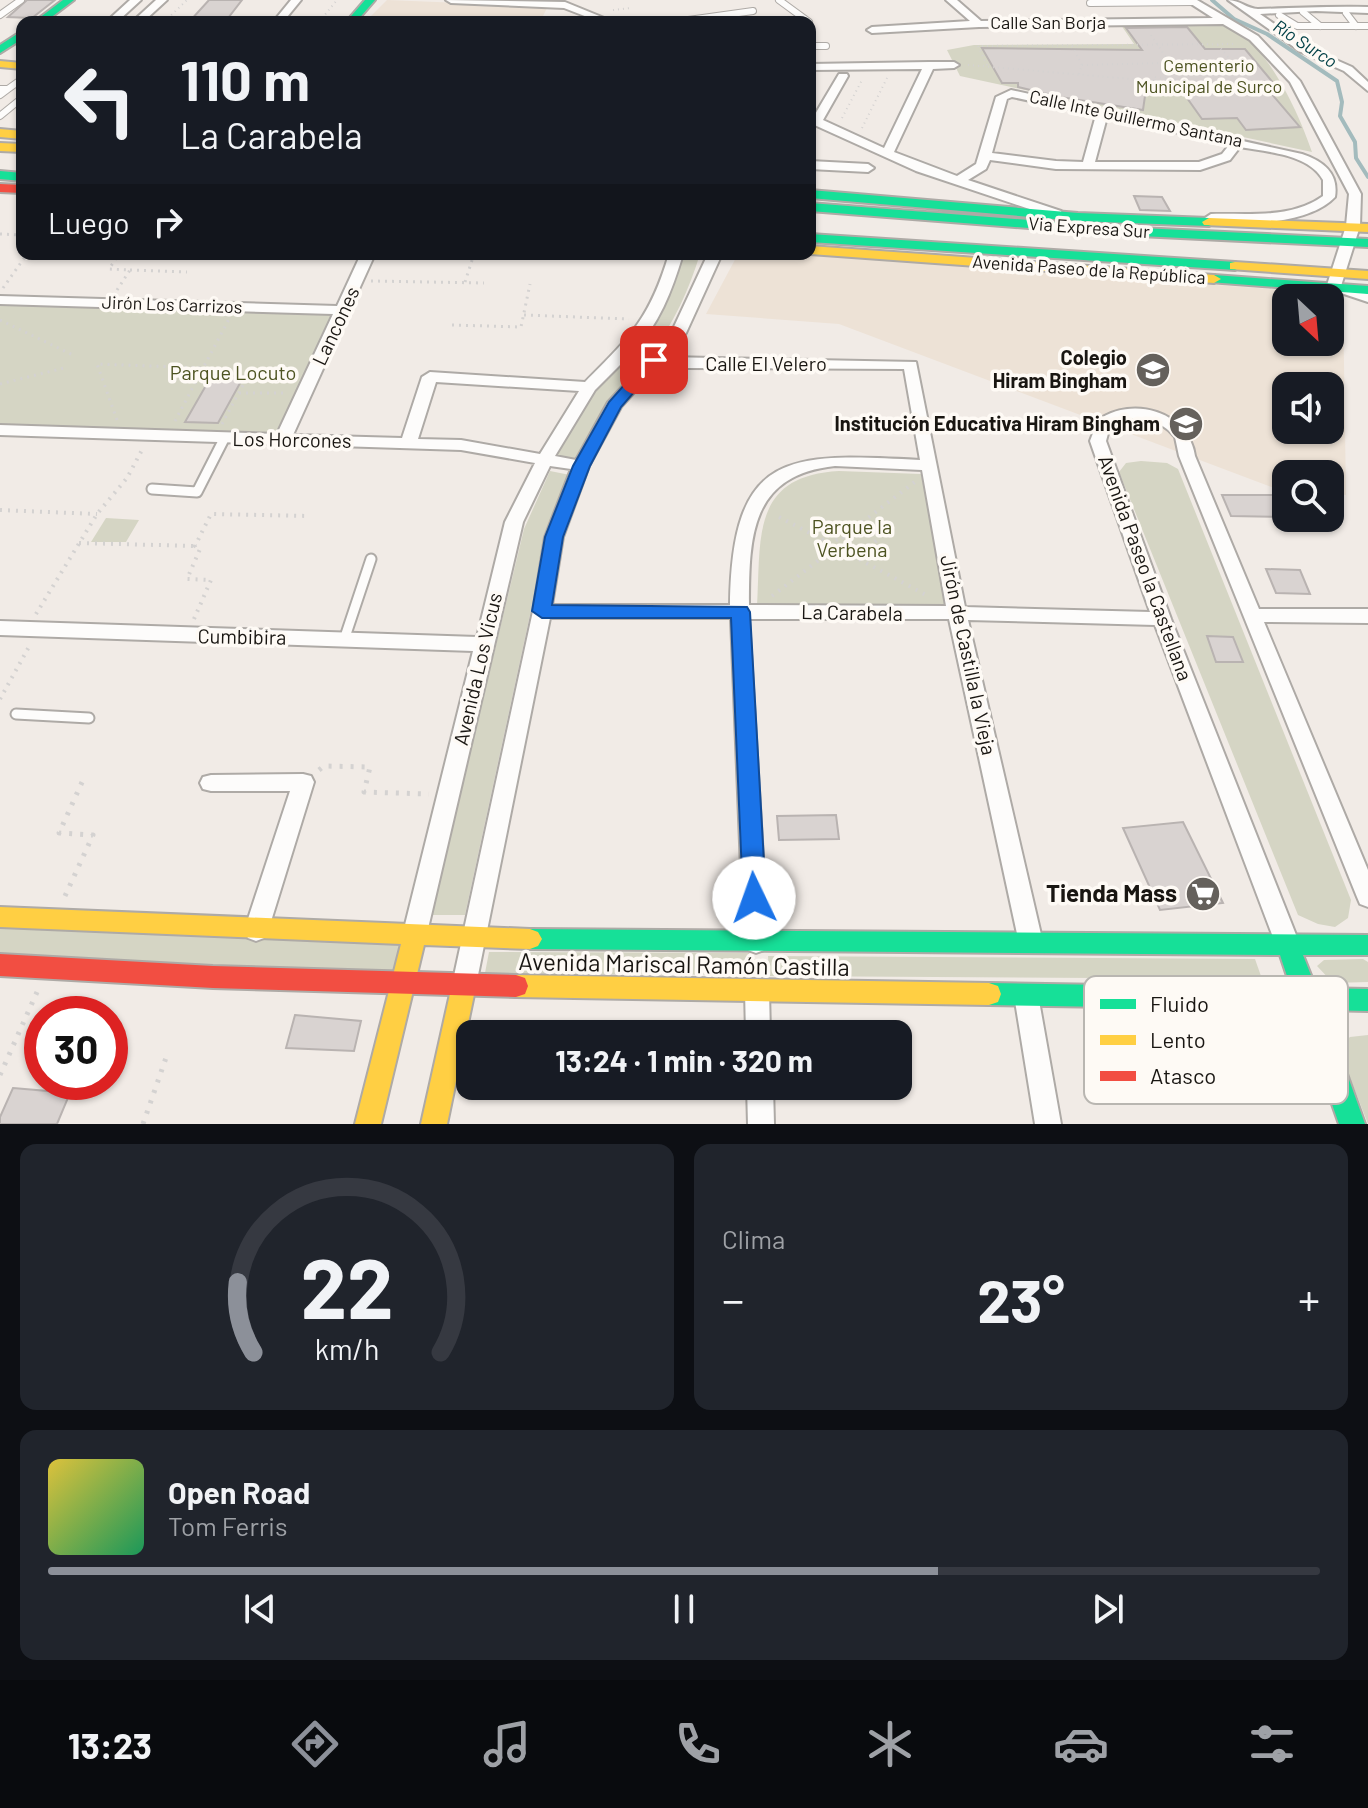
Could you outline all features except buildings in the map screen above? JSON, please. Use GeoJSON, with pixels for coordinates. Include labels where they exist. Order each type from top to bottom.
{"type":"FeatureCollection","features":[{"type":"Feature","properties":{"kind":"main road"},"geometry":{"type":"LineString","coordinates":[[47,16],[69,0]]}},
{"type":"Feature","properties":{"kind":"main road"},"geometry":{"type":"LineString","coordinates":[[356,16],[370,0]]}},
{"type":"Feature","properties":{"kind":"main road"},"geometry":{"type":"LineString","coordinates":[[816,194],[1056,214],[1356,232]]}},
{"type":"Feature","properties":{"kind":"main road","name":"Via Expresa Sur"},"geometry":{"type":"LineString","coordinates":[[816,207],[1119,231],[1356,232],[1368,243]]}},
{"type":"Feature","properties":{"kind":"main road"},"geometry":{"type":"LineString","coordinates":[[879,211],[1018,211]]}},
{"type":"Feature","properties":{"kind":"main road","name":"Via Expresa Sur"},"geometry":{"type":"LineString","coordinates":[[816,238],[1334,281],[1368,275]]}},
{"type":"Feature","properties":{"kind":"main road","name":"Avenida Paseo de la República"},"geometry":{"type":"LineString","coordinates":[[816,250],[1334,281],[1368,290]]}},
{"type":"Feature","properties":{"kind":"main road","name":"Avenida Mariscal Ramón Castilla"},"geometry":{"type":"LineString","coordinates":[[0,917],[475,939],[1368,945]]}},
{"type":"Feature","properties":{"kind":"main road","name":"Avenida Los Vicus"},"geometry":{"type":"LineString","coordinates":[[368,1124],[414,937]]}},
{"type":"Feature","properties":{"kind":"main road"},"geometry":{"type":"LineString","coordinates":[[1288,945],[1298,976]]}},
{"type":"Feature","properties":{"kind":"main road","name":"Avenida Mariscal Ramón Castilla"},"geometry":{"type":"LineString","coordinates":[[0,965],[213,977],[464,985],[1084,996]]}},
{"type":"Feature","properties":{"kind":"main road"},"geometry":{"type":"LineString","coordinates":[[434,1124],[464,985]]}},
{"type":"Feature","properties":{"kind":"main road"},"geometry":{"type":"LineString","coordinates":[[1345,1104],[1352,1124]]}},
{"type":"Feature","properties":{"kind":"street"},"geometry":{"type":"LineString","coordinates":[[118,16],[136,0]]}},
{"type":"Feature","properties":{"kind":"street"},"geometry":{"type":"LineString","coordinates":[[144,16],[162,0]]}},
{"type":"Feature","properties":{"kind":"street"},"geometry":{"type":"LineString","coordinates":[[283,16],[296,0]]}},
{"type":"Feature","properties":{"kind":"street"},"geometry":{"type":"LineString","coordinates":[[451,0],[565,5],[593,16]]}},
{"type":"Feature","properties":{"kind":"street"},"geometry":{"type":"LineString","coordinates":[[951,0],[979,24]]}},
{"type":"Feature","properties":{"kind":"street"},"geometry":{"type":"LineString","coordinates":[[1233,0],[1305,50],[1348,69],[1368,88]]}},
{"type":"Feature","properties":{"kind":"street"},"geometry":{"type":"LineString","coordinates":[[1192,1],[1264,45],[1295,81],[1310,106],[1355,194],[1356,232],[1334,281],[1368,298]]}},
{"type":"Feature","properties":{"kind":"street"},"geometry":{"type":"LineString","coordinates":[[1251,12],[1316,8],[1368,10]]}},
{"type":"Feature","properties":{"kind":"street","name":"Calle San Borja"},"geometry":{"type":"LineString","coordinates":[[872,30],[979,24],[1225,21]]}},
{"type":"Feature","properties":{"kind":"street"},"geometry":{"type":"LineString","coordinates":[[887,155],[929,65]]}},
{"type":"Feature","properties":{"kind":"street"},"geometry":{"type":"LineString","coordinates":[[816,67],[954,65]]}},
{"type":"Feature","properties":{"kind":"street"},"geometry":{"type":"LineString","coordinates":[[816,116],[843,76]]}},
{"type":"Feature","properties":{"kind":"street","name":"Calle Inte Guillermo Santana"},"geometry":{"type":"LineString","coordinates":[[986,156],[997,113],[1006,95],[1029,95],[1302,157],[1320,166],[1328,178],[1331,193],[1319,205],[1303,211],[1172,219]]}},
{"type":"Feature","properties":{"kind":"street"},"geometry":{"type":"LineString","coordinates":[[1088,165],[1103,112]]}},
{"type":"Feature","properties":{"kind":"street"},"geometry":{"type":"LineString","coordinates":[[816,121],[887,155],[1056,214]]}},
{"type":"Feature","properties":{"kind":"street"},"geometry":{"type":"LineString","coordinates":[[958,181],[978,170],[986,156],[1042,164],[1200,166],[1226,157],[1238,142]]}},
{"type":"Feature","properties":{"kind":"street"},"geometry":{"type":"LineString","coordinates":[[816,165],[868,168]]}},
{"type":"Feature","properties":{"kind":"street","name":"Lancones"},"geometry":{"type":"LineString","coordinates":[[282,441],[357,281],[361,260]]}},
{"type":"Feature","properties":{"kind":"street","name":"Avenida Los Vicus"},"geometry":{"type":"LineString","coordinates":[[414,937],[514,522],[545,459],[589,387],[639,337],[665,292],[674,260]]}},
{"type":"Feature","properties":{"kind":"street"},"geometry":{"type":"LineString","coordinates":[[464,985],[542,611],[554,537],[581,466],[614,405],[679,333],[712,260]]}},
{"type":"Feature","properties":{"kind":"street","name":"Jirón Los Carrizos"},"geometry":{"type":"LineString","coordinates":[[0,300],[344,310]]}},
{"type":"Feature","properties":{"kind":"street","name":"Calle El Velero"},"geometry":{"type":"LineString","coordinates":[[622,356],[682,363],[911,365]]}},
{"type":"Feature","properties":{"kind":"street","name":"Jirón de Castilla la Vieja"},"geometry":{"type":"LineString","coordinates":[[911,365],[924,471],[949,608],[1031,943]]}},
{"type":"Feature","properties":{"kind":"street"},"geometry":{"type":"LineString","coordinates":[[408,443],[430,377],[589,387]]}},
{"type":"Feature","properties":{"kind":"street","name":"Avenida Paseo la Castellana"},"geometry":{"type":"LineString","coordinates":[[1288,945],[1162,619],[1098,441],[1102,425],[1108,420],[1126,414],[1156,418],[1175,428],[1184,438],[1187,456],[1250,615],[1368,897]]}},
{"type":"Feature","properties":{"kind":"street","name":"Los Horcones"},"geometry":{"type":"LineString","coordinates":[[0,430],[150,436],[221,434],[282,441],[472,446],[581,466]]}},
{"type":"Feature","properties":{"kind":"street"},"geometry":{"type":"LineString","coordinates":[[756,943],[740,612],[743,551],[750,518],[768,485],[801,466],[823,463],[924,471]]}},
{"type":"Feature","properties":{"kind":"street","name":"La Carabela"},"geometry":{"type":"LineString","coordinates":[[542,611],[740,612],[949,608],[1162,619]]}},
{"type":"Feature","properties":{"kind":"street"},"geometry":{"type":"LineString","coordinates":[[1250,615],[1368,616]]}},
{"type":"Feature","properties":{"kind":"street","name":"Cumbibira"},"geometry":{"type":"LineString","coordinates":[[0,628],[484,644]]}},
{"type":"Feature","properties":{"kind":"street"},"geometry":{"type":"LineString","coordinates":[[211,783],[303,782],[256,931]]}},
{"type":"Feature","properties":{"kind":"street"},"geometry":{"type":"LineString","coordinates":[[757,990],[758,1020]]}},
{"type":"Feature","properties":{"kind":"street"},"geometry":{"type":"LineString","coordinates":[[1026,995],[1048,1124]]}},
{"type":"Feature","properties":{"kind":"street"},"geometry":{"type":"LineString","coordinates":[[760,1100],[761,1124]]}},
{"type":"Feature","properties":{"kind":"lane"},"geometry":{"type":"LineString","coordinates":[[0,15],[21,0]]}},
{"type":"Feature","properties":{"kind":"lane"},"geometry":{"type":"LineString","coordinates":[[779,0],[802,16]]}},
{"type":"Feature","properties":{"kind":"lane"},"geometry":{"type":"LineString","coordinates":[[1090,3],[1192,1]]}},
{"type":"Feature","properties":{"kind":"lane"},"geometry":{"type":"LineString","coordinates":[[1347,5],[1356,26]]}},
{"type":"Feature","properties":{"kind":"lane"},"geometry":{"type":"LineString","coordinates":[[717,16],[753,11]]}},
{"type":"Feature","properties":{"kind":"lane"},"geometry":{"type":"LineString","coordinates":[[1303,12],[1320,26]]}},
{"type":"Feature","properties":{"kind":"lane"},"geometry":{"type":"LineString","coordinates":[[1279,15],[1297,26],[1368,26]]}},
{"type":"Feature","properties":{"kind":"lane"},"geometry":{"type":"LineString","coordinates":[[816,27],[820,30]]}},
{"type":"Feature","properties":{"kind":"lane"},"geometry":{"type":"LineString","coordinates":[[816,46],[826,46]]}},
{"type":"Feature","properties":{"kind":"lane"},"geometry":{"type":"LineString","coordinates":[[0,95],[9,75]]}},
{"type":"Feature","properties":{"kind":"lane"},"geometry":{"type":"LineString","coordinates":[[0,116],[16,103]]}},
{"type":"Feature","properties":{"kind":"lane"},"geometry":{"type":"LineString","coordinates":[[152,489],[197,492],[221,434]]}},
{"type":"Feature","properties":{"kind":"lane"},"geometry":{"type":"LineString","coordinates":[[344,640],[371,559]]}},
{"type":"Feature","properties":{"kind":"lane"},"geometry":{"type":"LineString","coordinates":[[16,714],[89,718]]}},
{"type":"Feature","properties":{"kind":"path"},"geometry":{"type":"LineString","coordinates":[[170,16],[187,0]]}},
{"type":"Feature","properties":{"kind":"path"},"geometry":{"type":"LineString","coordinates":[[324,16],[337,0]]}},
{"type":"Feature","properties":{"kind":"path"},"geometry":{"type":"LineString","coordinates":[[1151,35],[1170,63],[1173,79]]}},
{"type":"Feature","properties":{"kind":"path"},"geometry":{"type":"LineString","coordinates":[[1154,81],[1155,77],[1254,92],[1254,88],[1217,44]]}},
{"type":"Feature","properties":{"kind":"path"},"geometry":{"type":"LineString","coordinates":[[987,65],[978,46],[1242,44]]}},
{"type":"Feature","properties":{"kind":"path"},"geometry":{"type":"LineString","coordinates":[[1072,46],[1082,65],[1079,74]]}},
{"type":"Feature","properties":{"kind":"path"},"geometry":{"type":"LineString","coordinates":[[1082,65],[1170,63]]}},
{"type":"Feature","properties":{"kind":"path"},"geometry":{"type":"LineString","coordinates":[[861,129],[893,65]]}},
{"type":"Feature","properties":{"kind":"path"},"geometry":{"type":"LineString","coordinates":[[954,65],[987,65],[1154,81],[1154,84],[1179,87],[1179,83]]}},
{"type":"Feature","properties":{"kind":"path"},"geometry":{"type":"LineString","coordinates":[[836,131],[865,74]]}},
{"type":"Feature","properties":{"kind":"path"},"geometry":{"type":"LineString","coordinates":[[0,291],[23,260]]}},
{"type":"Feature","properties":{"kind":"path"},"geometry":{"type":"LineString","coordinates":[[115,260],[109,269],[187,272]]}},
{"type":"Feature","properties":{"kind":"path"},"geometry":{"type":"LineString","coordinates":[[465,283],[472,260]]}},
{"type":"Feature","properties":{"kind":"path"},"geometry":{"type":"LineString","coordinates":[[113,295],[130,270]]}},
{"type":"Feature","properties":{"kind":"path"},"geometry":{"type":"LineString","coordinates":[[357,281],[484,283]]}},
{"type":"Feature","properties":{"kind":"path"},"geometry":{"type":"LineString","coordinates":[[452,325],[521,327],[530,284]]}},
{"type":"Feature","properties":{"kind":"path"},"geometry":{"type":"LineString","coordinates":[[524,315],[631,319]]}},
{"type":"Feature","properties":{"kind":"path"},"geometry":{"type":"LineString","coordinates":[[173,424],[231,317]]}},
{"type":"Feature","properties":{"kind":"path"},"geometry":{"type":"LineString","coordinates":[[0,320],[75,356]]}},
{"type":"Feature","properties":{"kind":"path"},"geometry":{"type":"LineString","coordinates":[[118,422],[97,364],[300,375]]}},
{"type":"Feature","properties":{"kind":"path"},"geometry":{"type":"LineString","coordinates":[[0,384],[64,368]]}},
{"type":"Feature","properties":{"kind":"path"},"geometry":{"type":"LineString","coordinates":[[221,434],[249,374]]}},
{"type":"Feature","properties":{"kind":"path"},"geometry":{"type":"LineString","coordinates":[[239,393],[291,393]]}},
{"type":"Feature","properties":{"kind":"path"},"geometry":{"type":"LineString","coordinates":[[0,699],[32,630],[79,543],[97,514],[127,478],[150,436]]}},
{"type":"Feature","properties":{"kind":"path"},"geometry":{"type":"LineString","coordinates":[[829,543],[843,537],[924,471]]}},
{"type":"Feature","properties":{"kind":"path"},"geometry":{"type":"LineString","coordinates":[[0,510],[97,514]]}},
{"type":"Feature","properties":{"kind":"path"},"geometry":{"type":"LineString","coordinates":[[195,546],[211,514],[310,516]]}},
{"type":"Feature","properties":{"kind":"path"},"geometry":{"type":"LineString","coordinates":[[779,517],[829,543]]}},
{"type":"Feature","properties":{"kind":"path"},"geometry":{"type":"LineString","coordinates":[[843,537],[857,558]]}},
{"type":"Feature","properties":{"kind":"path"},"geometry":{"type":"LineString","coordinates":[[857,558],[877,540]]}},
{"type":"Feature","properties":{"kind":"path"},"geometry":{"type":"LineString","coordinates":[[79,543],[195,546],[200,549],[187,579],[211,580],[186,636]]}},
{"type":"Feature","properties":{"kind":"path"},"geometry":{"type":"LineString","coordinates":[[765,601],[828,553],[829,543]]}},
{"type":"Feature","properties":{"kind":"path"},"geometry":{"type":"LineString","coordinates":[[828,553],[857,558],[949,608]]}},
{"type":"Feature","properties":{"kind":"path"},"geometry":{"type":"LineString","coordinates":[[303,782],[324,766],[370,767],[364,792],[448,794]]}},
{"type":"Feature","properties":{"kind":"path"},"geometry":{"type":"LineString","coordinates":[[54,920],[93,835],[59,833],[83,780]]}},
{"type":"Feature","properties":{"kind":"path"},"geometry":{"type":"LineString","coordinates":[[0,1075],[48,968]]}},
{"type":"Feature","properties":{"kind":"path"},"geometry":{"type":"LineString","coordinates":[[143,1124],[168,1052]]}},
{"type":"Feature","properties":{"kind":"shaded area"},"geometry":{"type":"Polygon","coordinates":[[[387,0],[548,6],[543,16],[371,16],[387,0]]]}},
{"type":"Feature","properties":{"kind":"shaded area","name":"Colegio Hiram Bingham"},"geometry":{"type":"Polygon","coordinates":[[[816,254],[1272,289],[1272,356],[1344,356],[1346,495],[1344,460],[1272,460],[1272,487],[839,324],[706,314],[735,260],[816,260],[816,254]]]}},
{"type":"Feature","properties":{"kind":"green space","name":"Cementerio Municipal de Surco"},"geometry":{"type":"Polygon","coordinates":[[[1221,24],[1237,32],[1265,59],[1289,97],[1312,152],[960,76],[947,50],[974,45],[1134,44],[1121,25],[1221,24]]]}},
{"type":"Feature","properties":{"kind":"green space"},"geometry":{"type":"Polygon","coordinates":[[[677,260],[698,260],[680,305],[652,353],[634,352],[677,260]]]}},
{"type":"Feature","properties":{"kind":"green space","name":"Parque Locuto"},"geometry":{"type":"Polygon","coordinates":[[[0,303],[335,313],[277,437],[0,426],[0,303]]]}},
{"type":"Feature","properties":{"kind":"green space"},"geometry":{"type":"Polygon","coordinates":[[[623,359],[646,362],[579,460],[553,454],[593,389],[623,359]]]}},
{"type":"Feature","properties":{"kind":"green space"},"geometry":{"type":"Polygon","coordinates":[[[1126,463],[1167,463],[1178,469],[1351,900],[1348,918],[1335,927],[1298,915],[1119,472],[1126,463]]]}},
{"type":"Feature","properties":{"kind":"green space"},"geometry":{"type":"Polygon","coordinates":[[[550,471],[570,475],[544,534],[533,601],[465,915],[431,915],[524,529],[550,471]]]}},
{"type":"Feature","properties":{"kind":"green space","name":"Parque la Verbena"},"geometry":{"type":"Polygon","coordinates":[[[839,471],[921,474],[948,606],[757,606],[762,534],[766,514],[775,498],[790,484],[810,475],[839,471]]]}},
{"type":"Feature","properties":{"kind":"green space"},"geometry":{"type":"Polygon","coordinates":[[[106,518],[139,520],[126,542],[91,542],[106,518]]]}},
{"type":"Feature","properties":{"kind":"green space"},"geometry":{"type":"Polygon","coordinates":[[[0,925],[402,944],[393,975],[0,958],[0,925]]]}},
{"type":"Feature","properties":{"kind":"green space"},"geometry":{"type":"Polygon","coordinates":[[[489,952],[749,953],[750,975],[485,973],[489,952]]]}},
{"type":"Feature","properties":{"kind":"green space"},"geometry":{"type":"Polygon","coordinates":[[[768,956],[1255,959],[1261,976],[1084,978],[769,976],[768,956]]]}},
{"type":"Feature","properties":{"kind":"green space"},"geometry":{"type":"Polygon","coordinates":[[[1363,959],[1368,962],[1368,982],[1348,983],[1348,976],[1326,976],[1317,966],[1324,960],[1363,959]]]}},
{"type":"Feature","properties":{"kind":"green space"},"geometry":{"type":"Polygon","coordinates":[[[1368,1035],[1368,1124],[1348,1073],[1350,1037],[1368,1035]]]}},
{"type":"Feature","properties":{"kind":"waterway","name":"Río Surco"},"geometry":{"type":"LineString","coordinates":[[1212,0],[1234,19],[1267,34],[1337,81],[1342,102],[1340,116],[1355,142],[1356,158],[1368,177]]}},
{"type":"Feature","properties":{"kind":"traffic: fast"},"geometry":{"type":"LineString","coordinates":[[47,16],[69,0]]}},
{"type":"Feature","properties":{"kind":"traffic: fast"},"geometry":{"type":"LineString","coordinates":[[356,16],[370,0]]}},
{"type":"Feature","properties":{"kind":"traffic: fast"},"geometry":{"type":"LineString","coordinates":[[0,50],[16,38]]}},
{"type":"Feature","properties":{"kind":"traffic: fast"},"geometry":{"type":"LineString","coordinates":[[0,175],[16,176]]}},
{"type":"Feature","properties":{"kind":"traffic: fast"},"geometry":{"type":"LineString","coordinates":[[816,195],[1078,217],[1209,222]]}},
{"type":"Feature","properties":{"kind":"traffic: fast"},"geometry":{"type":"LineString","coordinates":[[816,207],[1119,231],[1368,243]]}},
{"type":"Feature","properties":{"kind":"traffic: fast"},"geometry":{"type":"LineString","coordinates":[[816,238],[1235,266]]}},
{"type":"Feature","properties":{"kind":"traffic: fast"},"geometry":{"type":"LineString","coordinates":[[1214,279],[1368,290]]}},
{"type":"Feature","properties":{"kind":"traffic: fast"},"geometry":{"type":"LineString","coordinates":[[530,939],[1368,945]]}},
{"type":"Feature","properties":{"kind":"traffic: fast"},"geometry":{"type":"LineString","coordinates":[[1288,945],[1299,976]]}},
{"type":"Feature","properties":{"kind":"traffic: fast"},"geometry":{"type":"LineString","coordinates":[[989,994],[1084,996]]}},
{"type":"Feature","properties":{"kind":"traffic: fast"},"geometry":{"type":"LineString","coordinates":[[1348,1000],[1368,1000]]}},
{"type":"Feature","properties":{"kind":"traffic: fast"},"geometry":{"type":"LineString","coordinates":[[1345,1104],[1352,1124]]}},
{"type":"Feature","properties":{"kind":"traffic: slow"},"geometry":{"type":"LineString","coordinates":[[0,64],[16,65]]}},
{"type":"Feature","properties":{"kind":"traffic: slow"},"geometry":{"type":"LineString","coordinates":[[0,133],[16,134]]}},
{"type":"Feature","properties":{"kind":"traffic: slow"},"geometry":{"type":"LineString","coordinates":[[0,147],[16,148]]}},
{"type":"Feature","properties":{"kind":"traffic: slow"},"geometry":{"type":"LineString","coordinates":[[1209,222],[1368,228]]}},
{"type":"Feature","properties":{"kind":"traffic: slow"},"geometry":{"type":"LineString","coordinates":[[816,250],[1214,279]]}},
{"type":"Feature","properties":{"kind":"traffic: slow"},"geometry":{"type":"LineString","coordinates":[[1235,266],[1368,275]]}},
{"type":"Feature","properties":{"kind":"traffic: slow"},"geometry":{"type":"LineString","coordinates":[[0,917],[530,939]]}},
{"type":"Feature","properties":{"kind":"traffic: slow"},"geometry":{"type":"LineString","coordinates":[[368,1124],[414,937]]}},
{"type":"Feature","properties":{"kind":"traffic: slow"},"geometry":{"type":"LineString","coordinates":[[434,1124],[464,985]]}},
{"type":"Feature","properties":{"kind":"traffic: slow"},"geometry":{"type":"LineString","coordinates":[[516,986],[989,994]]}},
{"type":"Feature","properties":{"kind":"traffic: jam"},"geometry":{"type":"LineString","coordinates":[[0,188],[16,189]]}},
{"type":"Feature","properties":{"kind":"traffic: jam"},"geometry":{"type":"LineString","coordinates":[[0,965],[213,977],[516,986]]}},
{"type":"Feature","properties":{"kind":"place","name":"Colegio Hiram Bingham"},"geometry":{"type":"Point","coordinates":[1153,370]}},
{"type":"Feature","properties":{"kind":"place","name":"Institución Educativa Hiram Bingham"},"geometry":{"type":"Point","coordinates":[1186,424]}},
{"type":"Feature","properties":{"kind":"place","name":"Tienda Mass"},"geometry":{"type":"Point","coordinates":[1203,894]}},
{"type":"Feature","properties":{"kind":"route"},"geometry":{"type":"LineString","coordinates":[[654,360],[614,405],[581,466],[554,537],[542,611],[740,612],[754,898]]}}]}
